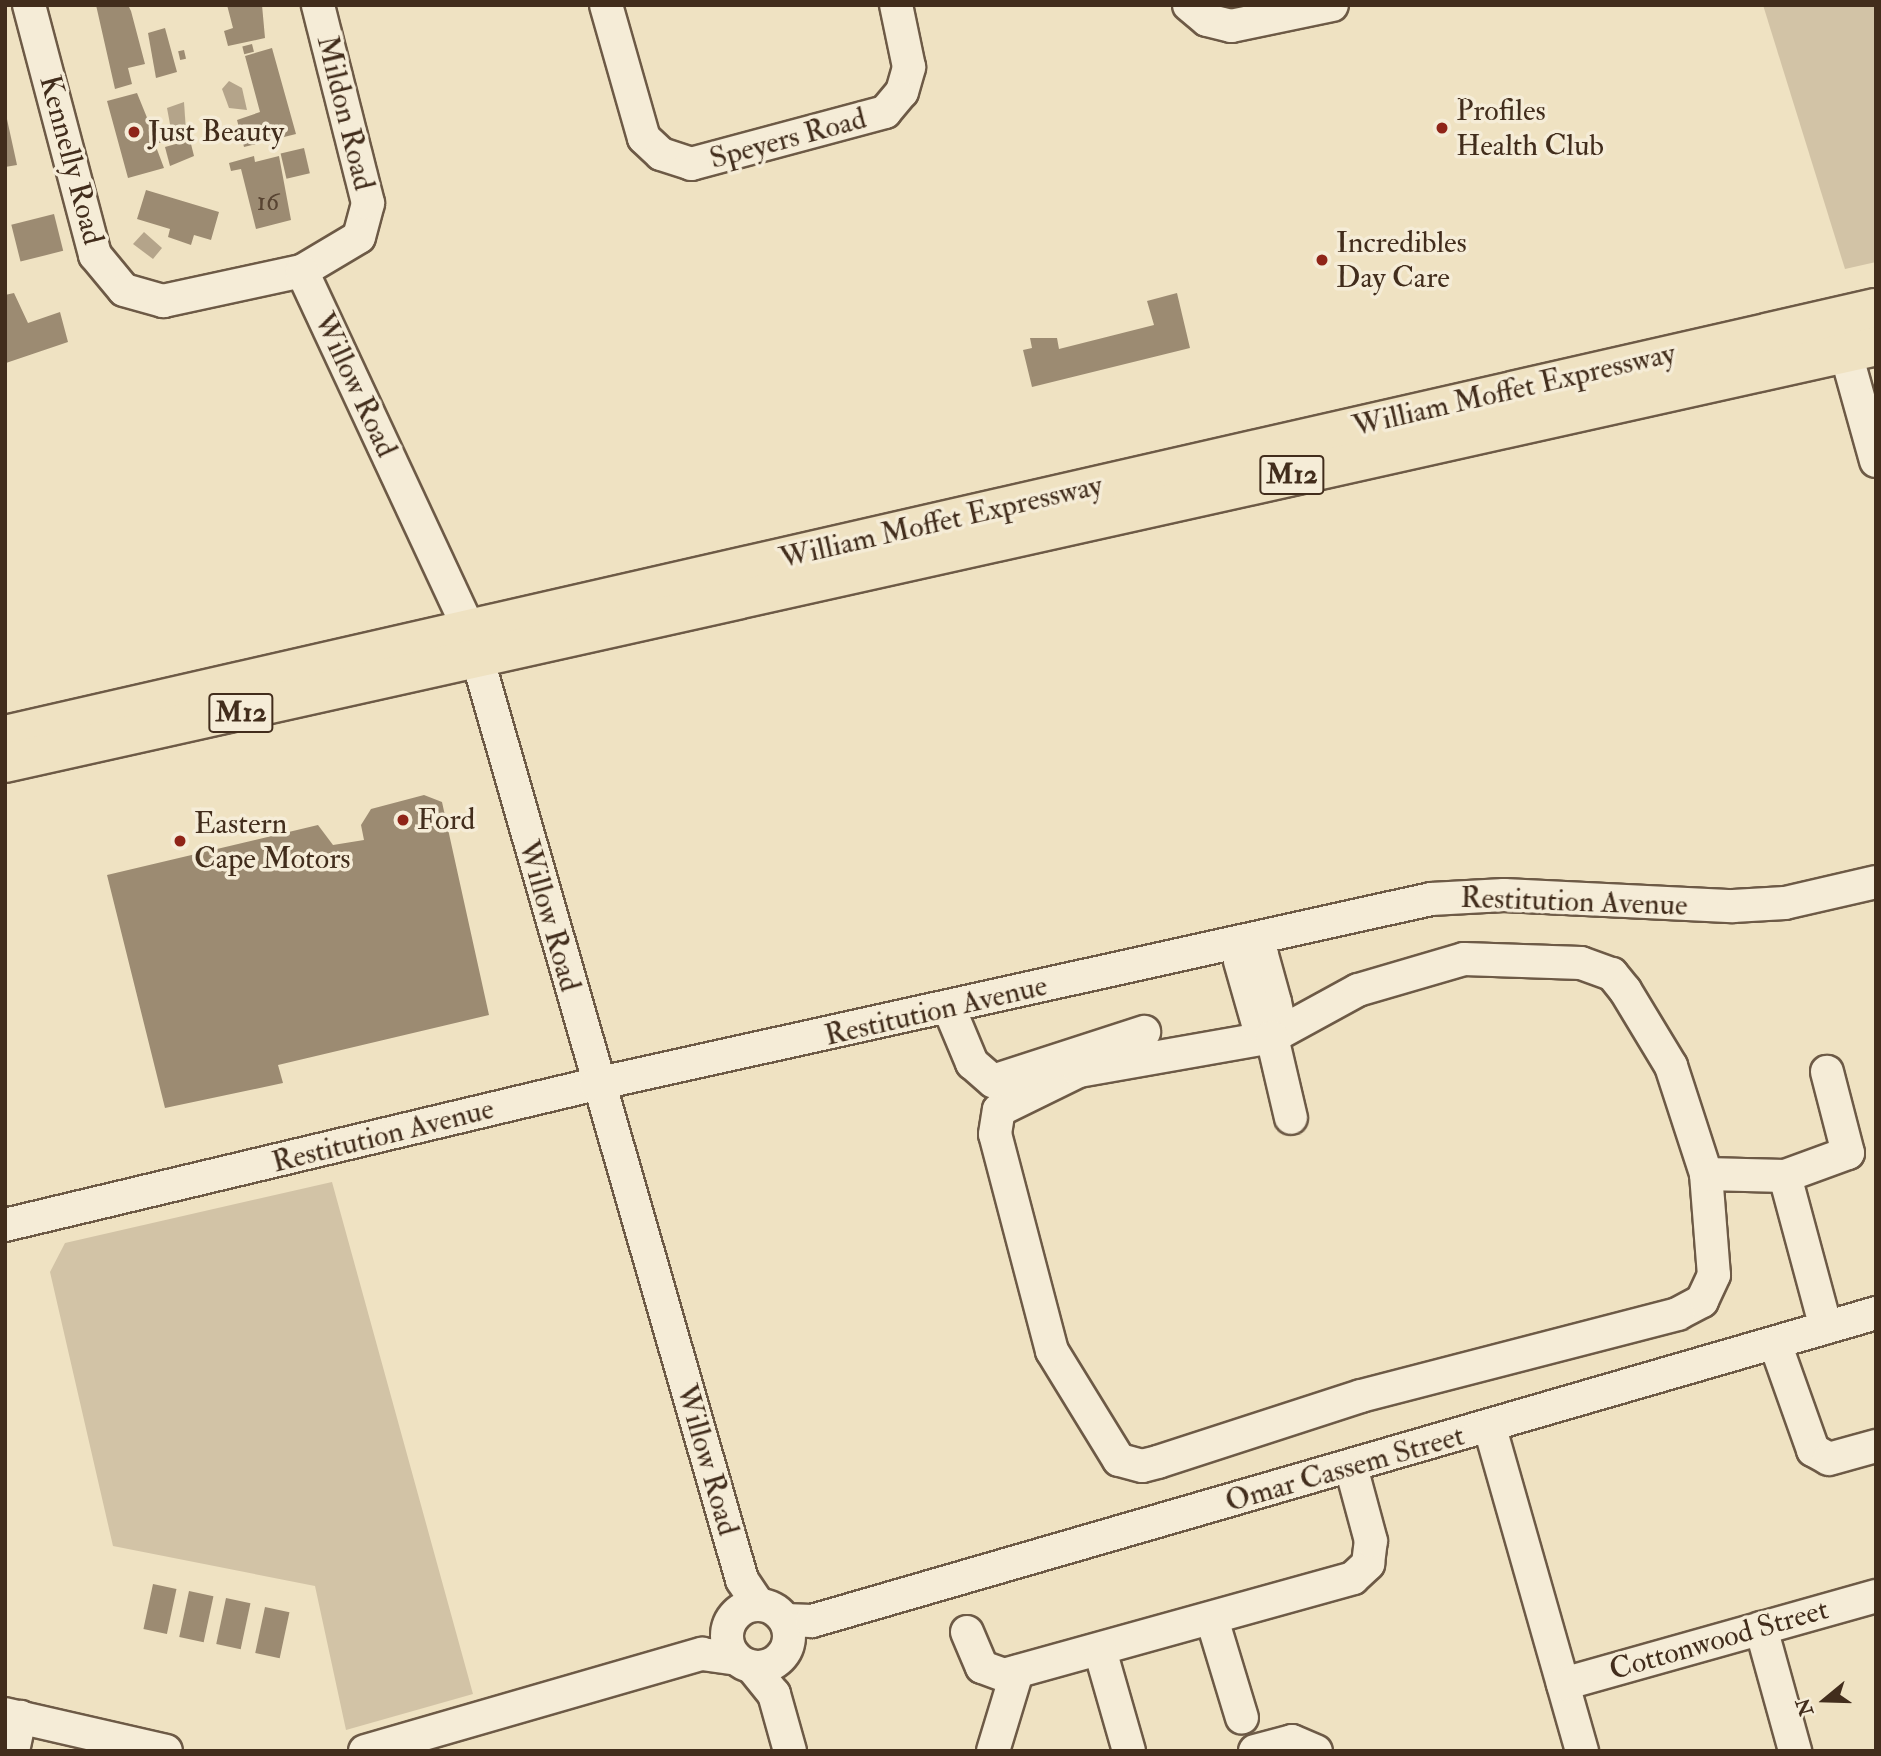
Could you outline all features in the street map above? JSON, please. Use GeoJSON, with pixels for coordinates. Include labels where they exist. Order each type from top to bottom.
{"type":"FeatureCollection","features":[{"type":"Feature","properties":{"kind":"main road","name":"William Moffet Expressway"},"geometry":{"type":"LineString","coordinates":[[5,763],[473,646],[1876,308]]}},
{"type":"Feature","properties":{"kind":"main road","name":"William Moffet Expressway"},"geometry":{"type":"LineString","coordinates":[[5,735],[473,646],[1118,512],[1861,350]]}},
{"type":"Feature","properties":{"kind":"street","name":"Kennelly Road"},"geometry":{"type":"LineString","coordinates":[[29,5],[95,255],[112,281],[137,297],[163,301],[302,271]]}},
{"type":"Feature","properties":{"kind":"street","name":"Mildon Road"},"geometry":{"type":"LineString","coordinates":[[302,271],[349,248],[368,215],[318,5]]}},
{"type":"Feature","properties":{"kind":"street","name":"Speyers Road"},"geometry":{"type":"LineString","coordinates":[[606,5],[636,120],[661,154],[703,163],[885,112],[902,92],[909,67],[896,5]]}},
{"type":"Feature","properties":{"kind":"street"},"geometry":{"type":"LineString","coordinates":[[1198,13],[1231,26],[1332,5]]}},
{"type":"Feature","properties":{"kind":"street","name":"Willow Road"},"geometry":{"type":"LineString","coordinates":[[302,271],[473,646],[596,1084],[762,1629],[774,1694],[790,1751]]}},
{"type":"Feature","properties":{"kind":"street"},"geometry":{"type":"LineString","coordinates":[[1836,317],[1861,350],[1876,461]]}},
{"type":"Feature","properties":{"kind":"street","name":"Restitution Avenue"},"geometry":{"type":"LineString","coordinates":[[5,1225],[596,1084],[1464,895],[1733,906],[1807,899],[1876,882]]}},
{"type":"Feature","properties":{"kind":"street"},"geometry":{"type":"LineString","coordinates":[[1250,940],[1262,955],[1275,1002],[1279,1021],[1272,1037],[1292,1118]]}},
{"type":"Feature","properties":{"kind":"street"},"geometry":{"type":"LineString","coordinates":[[949,1009],[978,1073],[993,1081],[1152,1043],[1272,1037],[1358,990],[1464,959],[1594,966],[1618,980],[1671,1066],[1706,1174],[1714,1275],[1691,1309],[1361,1396],[1142,1466],[1111,1451],[1057,1365],[995,1134],[999,1110],[1016,1098],[1152,1043]]}},
{"type":"Feature","properties":{"kind":"street"},"geometry":{"type":"LineString","coordinates":[[1706,1174],[1785,1176],[1848,1153],[1827,1072]]}},
{"type":"Feature","properties":{"kind":"street"},"geometry":{"type":"LineString","coordinates":[[1785,1176],[1826,1328]]}},
{"type":"Feature","properties":{"kind":"street","name":"Omar Cassem Street"},"geometry":{"type":"LineString","coordinates":[[365,1751],[702,1654],[762,1629],[1351,1467],[1876,1313]]}},
{"type":"Feature","properties":{"kind":"street"},"geometry":{"type":"LineString","coordinates":[[1775,1343],[1819,1456],[1876,1446]]}},
{"type":"Feature","properties":{"kind":"street"},"geometry":{"type":"LineString","coordinates":[[1490,1427],[1582,1751]]}},
{"type":"Feature","properties":{"kind":"street"},"geometry":{"type":"LineString","coordinates":[[967,1632],[989,1673],[1017,1672],[1341,1583],[1363,1570],[1371,1541],[1351,1467]]}},
{"type":"Feature","properties":{"kind":"street","name":"Cottonwood Street"},"geometry":{"type":"LineString","coordinates":[[1563,1684],[1876,1595]]}},
{"type":"Feature","properties":{"kind":"street"},"geometry":{"type":"LineString","coordinates":[[1212,1619],[1242,1718]]}},
{"type":"Feature","properties":{"kind":"street"},"geometry":{"type":"LineString","coordinates":[[1761,1628],[1796,1751]]}},
{"type":"Feature","properties":{"kind":"street"},"geometry":{"type":"LineString","coordinates":[[1100,1650],[1129,1751]]}},
{"type":"Feature","properties":{"kind":"street"},"geometry":{"type":"LineString","coordinates":[[993,1751],[1017,1672]]}},
{"type":"Feature","properties":{"kind":"street"},"geometry":{"type":"LineString","coordinates":[[13,1751],[13,1715],[166,1751]]}},
{"type":"Feature","properties":{"kind":"street"},"geometry":{"type":"LineString","coordinates":[[1255,1751],[1292,1741],[1317,1751]]}},
{"type":"Feature","properties":{"kind":"shaded area"},"geometry":{"type":"Polygon","coordinates":[[[1763,5],[1876,5],[1876,262],[1845,269],[1763,5]]]}},
{"type":"Feature","properties":{"kind":"shaded area"},"geometry":{"type":"Polygon","coordinates":[[[229,81],[242,88],[247,110],[229,108],[222,89],[229,81]]]}},
{"type":"Feature","properties":{"kind":"shaded area"},"geometry":{"type":"Polygon","coordinates":[[[184,102],[186,131],[172,135],[167,108],[184,102]]]}},
{"type":"Feature","properties":{"kind":"shaded area"},"geometry":{"type":"Polygon","coordinates":[[[144,232],[162,248],[153,259],[133,244],[144,232]]]}},
{"type":"Feature","properties":{"kind":"shaded area"},"geometry":{"type":"Polygon","coordinates":[[[332,1182],[473,1694],[346,1730],[315,1586],[113,1546],[50,1272],[65,1243],[332,1182]]]}},
{"type":"Feature","properties":{"kind":"building"},"geometry":{"type":"Polygon","coordinates":[[[96,5],[128,5],[131,11],[145,64],[128,68],[132,84],[115,89],[96,5]]]}},
{"type":"Feature","properties":{"kind":"building"},"geometry":{"type":"Polygon","coordinates":[[[227,5],[262,5],[265,38],[228,46],[224,31],[233,28],[227,5]]]}},
{"type":"Feature","properties":{"kind":"building"},"geometry":{"type":"Polygon","coordinates":[[[165,28],[177,72],[156,78],[148,33],[165,28]]]}},
{"type":"Feature","properties":{"kind":"building"},"geometry":{"type":"Polygon","coordinates":[[[252,44],[254,52],[244,54],[242,46],[252,44]]]}},
{"type":"Feature","properties":{"kind":"building"},"geometry":{"type":"Polygon","coordinates":[[[272,48],[296,134],[244,147],[237,120],[260,112],[245,56],[272,48]]]}},
{"type":"Feature","properties":{"kind":"building"},"geometry":{"type":"Polygon","coordinates":[[[184,50],[186,59],[180,60],[178,51],[184,50]]]}},
{"type":"Feature","properties":{"kind":"building","name":"Just Beauty"},"geometry":{"type":"Polygon","coordinates":[[[137,93],[150,125],[159,123],[164,142],[155,144],[164,168],[128,178],[107,101],[137,93]]]}},
{"type":"Feature","properties":{"kind":"building"},"geometry":{"type":"Polygon","coordinates":[[[5,110],[17,165],[5,167],[5,110]]]}},
{"type":"Feature","properties":{"kind":"building"},"geometry":{"type":"Polygon","coordinates":[[[190,140],[194,156],[170,166],[165,147],[190,140]]]}},
{"type":"Feature","properties":{"kind":"building"},"geometry":{"type":"Polygon","coordinates":[[[304,148],[310,173],[286,179],[281,153],[304,148]]]}},
{"type":"Feature","properties":{"kind":"building"},"geometry":{"type":"Polygon","coordinates":[[[254,156],[255,162],[279,156],[291,220],[256,229],[241,169],[231,171],[229,163],[254,156]]]}},
{"type":"Feature","properties":{"kind":"building"},"geometry":{"type":"Polygon","coordinates":[[[146,190],[219,212],[211,240],[194,235],[191,245],[168,237],[170,229],[137,219],[146,190]]]}},
{"type":"Feature","properties":{"kind":"building"},"geometry":{"type":"Polygon","coordinates":[[[54,214],[63,251],[21,262],[11,225],[54,214]]]}},
{"type":"Feature","properties":{"kind":"building"},"geometry":{"type":"Polygon","coordinates":[[[14,293],[28,323],[60,312],[68,342],[6,363],[5,295],[14,293]]]}},
{"type":"Feature","properties":{"kind":"building"},"geometry":{"type":"Polygon","coordinates":[[[1177,293],[1190,348],[1032,387],[1023,350],[1032,348],[1030,338],[1057,338],[1059,349],[1154,325],[1147,301],[1177,293]]]}},
{"type":"Feature","properties":{"kind":"building"},"geometry":{"type":"Polygon","coordinates":[[[424,795],[442,802],[489,1015],[278,1065],[283,1083],[165,1108],[107,875],[318,825],[333,845],[364,840],[361,825],[371,809],[424,795]]]}},
{"type":"Feature","properties":{"kind":"building"},"geometry":{"type":"Polygon","coordinates":[[[153,1584],[176,1589],[167,1634],[143,1629],[153,1584]]]}},
{"type":"Feature","properties":{"kind":"building"},"geometry":{"type":"Polygon","coordinates":[[[189,1591],[213,1596],[204,1642],[179,1637],[189,1591]]]}},
{"type":"Feature","properties":{"kind":"building"},"geometry":{"type":"Polygon","coordinates":[[[226,1598],[250,1603],[241,1649],[216,1644],[226,1598]]]}},
{"type":"Feature","properties":{"kind":"building"},"geometry":{"type":"Polygon","coordinates":[[[265,1607],[289,1612],[280,1658],[255,1653],[265,1607]]]}},
{"type":"Feature","properties":{"kind":"place","name":"Profiles Health Club"},"geometry":{"type":"Point","coordinates":[1442,128]}},
{"type":"Feature","properties":{"kind":"place","name":"Just Beauty"},"geometry":{"type":"Point","coordinates":[134,132]}},
{"type":"Feature","properties":{"kind":"place","name":"Incredibles Day Care"},"geometry":{"type":"Point","coordinates":[1322,260]}},
{"type":"Feature","properties":{"kind":"place","name":"Ford"},"geometry":{"type":"Point","coordinates":[403,820]}},
{"type":"Feature","properties":{"kind":"place","name":"Eastern Cape Motors"},"geometry":{"type":"Point","coordinates":[180,841]}}]}
